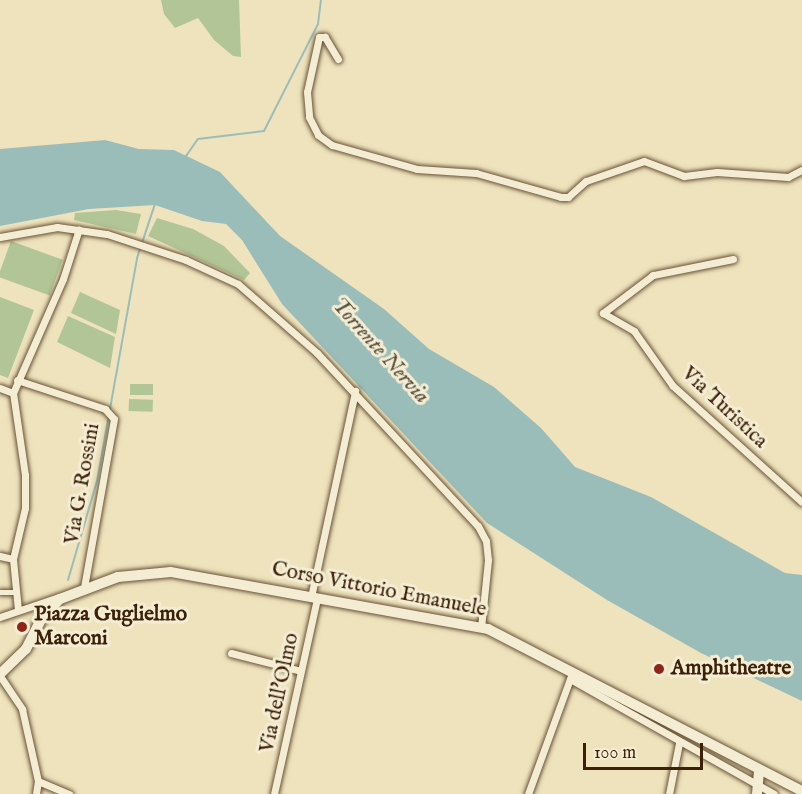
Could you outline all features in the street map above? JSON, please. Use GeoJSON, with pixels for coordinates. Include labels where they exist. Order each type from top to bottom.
{"type":"FeatureCollection","features":[{"type":"Feature","properties":{"kind":"main road","name":"Corso Vittorio Emanuele"},"geometry":{"type":"LineString","coordinates":[[53,601],[124,575],[157,572],[314,597],[481,628],[571,676],[628,703],[758,776],[802,791]]}},
{"type":"Feature","properties":{"kind":"main road"},"geometry":{"type":"LineString","coordinates":[[0,675],[26,649],[53,601]]}},
{"type":"Feature","properties":{"kind":"main road"},"geometry":{"type":"LineString","coordinates":[[757,794],[758,776]]}},
{"type":"Feature","properties":{"kind":"street"},"geometry":{"type":"LineString","coordinates":[[338,59],[325,37],[319,37],[307,103],[318,135],[332,145],[417,169],[476,173],[561,197],[568,197],[586,180],[644,161],[684,176],[717,172],[788,177],[802,170]]}},
{"type":"Feature","properties":{"kind":"street"},"geometry":{"type":"LineString","coordinates":[[0,237],[57,227],[80,229],[150,247],[238,284],[355,391],[483,534],[488,574],[481,628]]}},
{"type":"Feature","properties":{"kind":"street"},"geometry":{"type":"LineString","coordinates":[[18,610],[13,559],[25,508],[25,475],[13,393],[63,279],[80,229]]}},
{"type":"Feature","properties":{"kind":"street","name":"Via Turistica"},"geometry":{"type":"LineString","coordinates":[[733,259],[653,275],[603,313],[634,331],[673,386],[802,502]]}},
{"type":"Feature","properties":{"kind":"street","name":"Via G. Rossini"},"geometry":{"type":"LineString","coordinates":[[17,380],[105,409],[114,419],[84,588]]}},
{"type":"Feature","properties":{"kind":"street"},"geometry":{"type":"LineString","coordinates":[[0,388],[13,393]]}},
{"type":"Feature","properties":{"kind":"street","name":"Via dell'Olmo"},"geometry":{"type":"LineString","coordinates":[[274,794],[301,671],[355,391]]}},
{"type":"Feature","properties":{"kind":"street"},"geometry":{"type":"LineString","coordinates":[[0,556],[13,559]]}},
{"type":"Feature","properties":{"kind":"street"},"geometry":{"type":"LineString","coordinates":[[0,592],[16,592]]}},
{"type":"Feature","properties":{"kind":"street"},"geometry":{"type":"LineString","coordinates":[[0,617],[53,601]]}},
{"type":"Feature","properties":{"kind":"street"},"geometry":{"type":"LineString","coordinates":[[231,653],[301,671]]}},
{"type":"Feature","properties":{"kind":"street"},"geometry":{"type":"LineString","coordinates":[[0,675],[22,709],[38,781],[36,794]]}},
{"type":"Feature","properties":{"kind":"street"},"geometry":{"type":"LineString","coordinates":[[528,794],[571,676],[679,743],[758,776],[774,794]]}},
{"type":"Feature","properties":{"kind":"street"},"geometry":{"type":"LineString","coordinates":[[616,705],[628,703]]}},
{"type":"Feature","properties":{"kind":"street"},"geometry":{"type":"LineString","coordinates":[[669,794],[679,743]]}},
{"type":"Feature","properties":{"kind":"street"},"geometry":{"type":"LineString","coordinates":[[38,781],[69,794]]}},
{"type":"Feature","properties":{"kind":"green space"},"geometry":{"type":"Polygon","coordinates":[[[161,0],[239,0],[241,57],[233,56],[214,40],[198,18],[175,28],[164,14],[161,0]]]}},
{"type":"Feature","properties":{"kind":"green space"},"geometry":{"type":"Polygon","coordinates":[[[116,210],[141,214],[136,234],[74,220],[75,213],[116,210]]]}},
{"type":"Feature","properties":{"kind":"green space"},"geometry":{"type":"Polygon","coordinates":[[[157,218],[193,229],[224,246],[250,273],[244,280],[148,236],[157,218]]]}},
{"type":"Feature","properties":{"kind":"green space"},"geometry":{"type":"Polygon","coordinates":[[[11,241],[63,260],[50,296],[0,277],[11,241]]]}},
{"type":"Feature","properties":{"kind":"green space"},"geometry":{"type":"Polygon","coordinates":[[[80,292],[120,310],[116,334],[71,313],[80,292]]]}},
{"type":"Feature","properties":{"kind":"green space"},"geometry":{"type":"Polygon","coordinates":[[[0,297],[34,310],[8,378],[0,375],[0,297]]]}},
{"type":"Feature","properties":{"kind":"green space"},"geometry":{"type":"Polygon","coordinates":[[[68,316],[115,337],[110,368],[57,342],[68,316]]]}},
{"type":"Feature","properties":{"kind":"green space"},"geometry":{"type":"Polygon","coordinates":[[[130,384],[153,384],[153,395],[130,395],[130,384]]]}},
{"type":"Feature","properties":{"kind":"green space"},"geometry":{"type":"Polygon","coordinates":[[[129,399],[153,400],[153,412],[129,411],[129,399]]]}},
{"type":"Feature","properties":{"kind":"water","name":"Torrente Nervia"},"geometry":{"type":"Polygon","coordinates":[[[105,140],[139,149],[174,150],[220,172],[280,236],[384,309],[429,349],[494,387],[541,428],[575,467],[651,497],[785,573],[802,575],[802,701],[701,653],[607,600],[487,523],[282,304],[242,240],[226,224],[202,221],[155,205],[89,209],[0,226],[0,149],[105,140]]]}},
{"type":"Feature","properties":{"kind":"waterway"},"geometry":{"type":"LineString","coordinates":[[186,156],[198,139],[264,131],[318,24],[321,0]]}},
{"type":"Feature","properties":{"kind":"waterway"},"geometry":{"type":"LineString","coordinates":[[68,580],[97,481],[137,258],[155,204]]}},
{"type":"Feature","properties":{"kind":"place","name":"Piazza Guglielmo Marconi"},"geometry":{"type":"Point","coordinates":[22,627]}},
{"type":"Feature","properties":{"kind":"place","name":"Amphitheatre"},"geometry":{"type":"Point","coordinates":[659,669]}}]}
